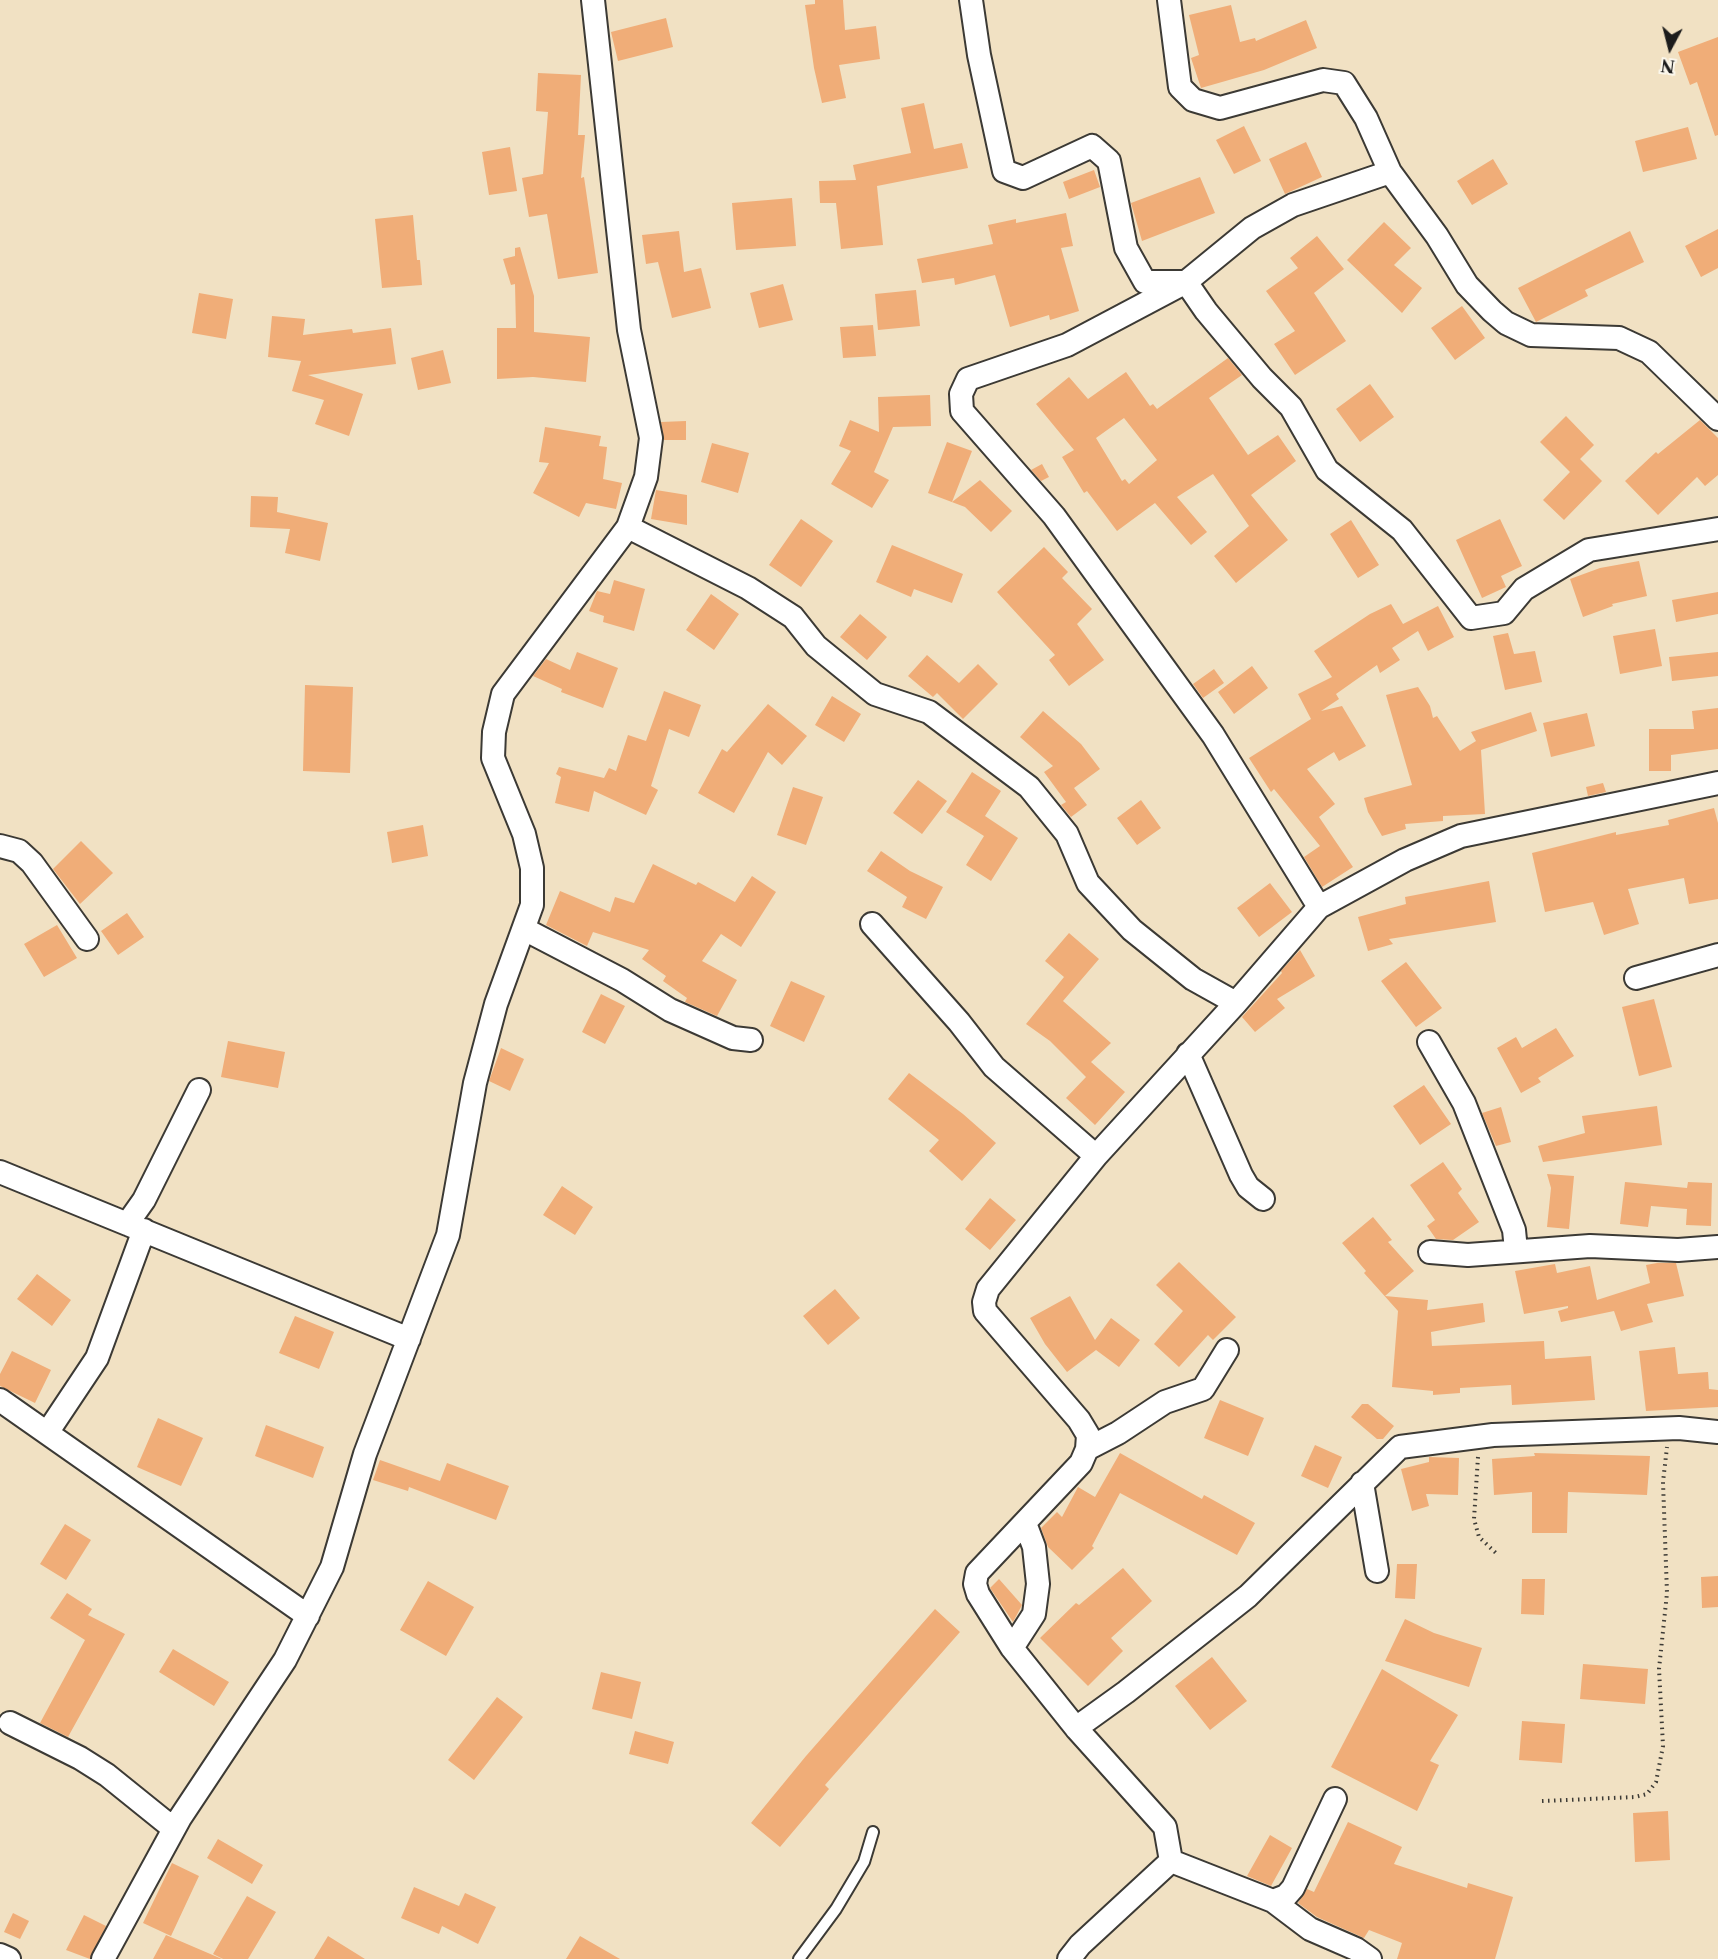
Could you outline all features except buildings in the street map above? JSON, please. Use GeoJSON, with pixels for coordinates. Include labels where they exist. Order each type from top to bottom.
{"type":"FeatureCollection","features":[{"type":"Feature","properties":{"kind":"street"},"geometry":{"type":"LineString","coordinates":[[103,1959],[174,1829],[285,1660],[332,1567],[365,1454],[448,1235],[475,1083],[496,1004],[532,905],[532,868],[524,834],[493,758],[494,732],[503,694],[628,527],[646,477],[651,438],[629,330],[592,0]]}},
{"type":"Feature","properties":{"kind":"street"},"geometry":{"type":"LineString","coordinates":[[971,0],[979,55],[1004,171],[1023,178],[1092,146],[1109,161],[1126,248],[1145,282],[1186,282]]}},
{"type":"Feature","properties":{"kind":"street"},"geometry":{"type":"LineString","coordinates":[[1169,0],[1180,87],[1193,100],[1220,108],[1323,80],[1344,83],[1366,118],[1390,172],[1437,236],[1467,285],[1506,323],[1531,335],[1619,338],[1649,352],[1718,419]]}},
{"type":"Feature","properties":{"kind":"street"},"geometry":{"type":"LineString","coordinates":[[1318,907],[1214,735],[1054,516],[962,411],[961,394],[968,379],[1067,345],[1186,282],[1252,228],[1293,205],[1390,172]]}},
{"type":"Feature","properties":{"kind":"street"},"geometry":{"type":"LineString","coordinates":[[1186,282],[1206,311],[1262,378],[1291,407],[1327,471],[1402,530],[1471,618],[1504,613],[1524,589],[1589,550],[1718,529]]}},
{"type":"Feature","properties":{"kind":"street"},"geometry":{"type":"LineString","coordinates":[[628,527],[748,588],[793,616],[816,646],[875,694],[929,712],[1029,787],[1067,834],[1088,883],[1132,930],[1193,979],[1236,1003]]}},
{"type":"Feature","properties":{"kind":"street"},"geometry":{"type":"LineString","coordinates":[[1171,1861],[1169,1839],[1161,1822],[1076,1728],[1012,1648],[988,1614],[975,1584],[977,1573],[1081,1463],[1087,1449],[1088,1435],[1079,1420],[985,1311],[984,1302],[988,1289],[1096,1156],[1236,1003],[1318,907],[1405,860],[1461,836],[1718,783]]}},
{"type":"Feature","properties":{"kind":"street"},"geometry":{"type":"LineString","coordinates":[[0,846],[20,851],[33,863],[87,939]]}},
{"type":"Feature","properties":{"kind":"street"},"geometry":{"type":"LineString","coordinates":[[872,924],[959,1023],[994,1067],[1096,1156]]}},
{"type":"Feature","properties":{"kind":"street"},"geometry":{"type":"LineString","coordinates":[[524,929],[622,980],[670,1010],[733,1038],[752,1040]]}},
{"type":"Feature","properties":{"kind":"street"},"geometry":{"type":"LineString","coordinates":[[1636,978],[1718,955]]}},
{"type":"Feature","properties":{"kind":"street"},"geometry":{"type":"LineString","coordinates":[[1429,1042],[1464,1103],[1514,1230],[1516,1250]]}},
{"type":"Feature","properties":{"kind":"street"},"geometry":{"type":"LineString","coordinates":[[1188,1054],[1240,1174],[1248,1186],[1263,1199]]}},
{"type":"Feature","properties":{"kind":"street"},"geometry":{"type":"LineString","coordinates":[[47,1433],[97,1358],[144,1200],[199,1090]]}},
{"type":"Feature","properties":{"kind":"street"},"geometry":{"type":"LineString","coordinates":[[0,1172],[409,1339]]}},
{"type":"Feature","properties":{"kind":"street"},"geometry":{"type":"LineString","coordinates":[[1430,1252],[1468,1255],[1590,1246],[1678,1250],[1718,1247]]}},
{"type":"Feature","properties":{"kind":"street"},"geometry":{"type":"LineString","coordinates":[[1087,1449],[1165,1402],[1203,1389],[1227,1350]]}},
{"type":"Feature","properties":{"kind":"street"},"geometry":{"type":"LineString","coordinates":[[0,1401],[308,1616]]}},
{"type":"Feature","properties":{"kind":"street"},"geometry":{"type":"LineString","coordinates":[[1076,1728],[1126,1692],[1248,1596],[1400,1447],[1480,1436],[1669,1428],[1718,1432]]}},
{"type":"Feature","properties":{"kind":"street"},"geometry":{"type":"LineString","coordinates":[[1362,1484],[1377,1571]]}},
{"type":"Feature","properties":{"kind":"street"},"geometry":{"type":"LineString","coordinates":[[1012,1648],[1034,1614],[1038,1584],[1034,1547],[1025,1523]]}},
{"type":"Feature","properties":{"kind":"street"},"geometry":{"type":"LineString","coordinates":[[10,1723],[80,1758],[107,1775],[174,1829]]}},
{"type":"Feature","properties":{"kind":"street"},"geometry":{"type":"LineString","coordinates":[[1273,1901],[1286,1896],[1293,1888],[1335,1799]]}},
{"type":"Feature","properties":{"kind":"street"},"geometry":{"type":"LineString","coordinates":[[1171,1861],[1273,1901],[1311,1929],[1356,1949],[1370,1959]]}},
{"type":"Feature","properties":{"kind":"street"},"geometry":{"type":"LineString","coordinates":[[1069,1959],[1080,1945],[1171,1861]]}},
{"type":"Feature","properties":{"kind":"street"},"geometry":{"type":"LineString","coordinates":[[0,1955],[9,1959]]}},
{"type":"Feature","properties":{"kind":"lane"},"geometry":{"type":"LineString","coordinates":[[800,1959],[836,1909],[864,1862],[873,1832]]}},
{"type":"Feature","properties":{"kind":"path"},"geometry":{"type":"LineString","coordinates":[[1542,1801],[1635,1797],[1647,1794],[1656,1782],[1663,1746],[1659,1669],[1667,1593],[1663,1482],[1669,1428]]}},
{"type":"Feature","properties":{"kind":"path"},"geometry":{"type":"LineString","coordinates":[[1480,1436],[1474,1519],[1479,1537],[1498,1555]]}}]}
